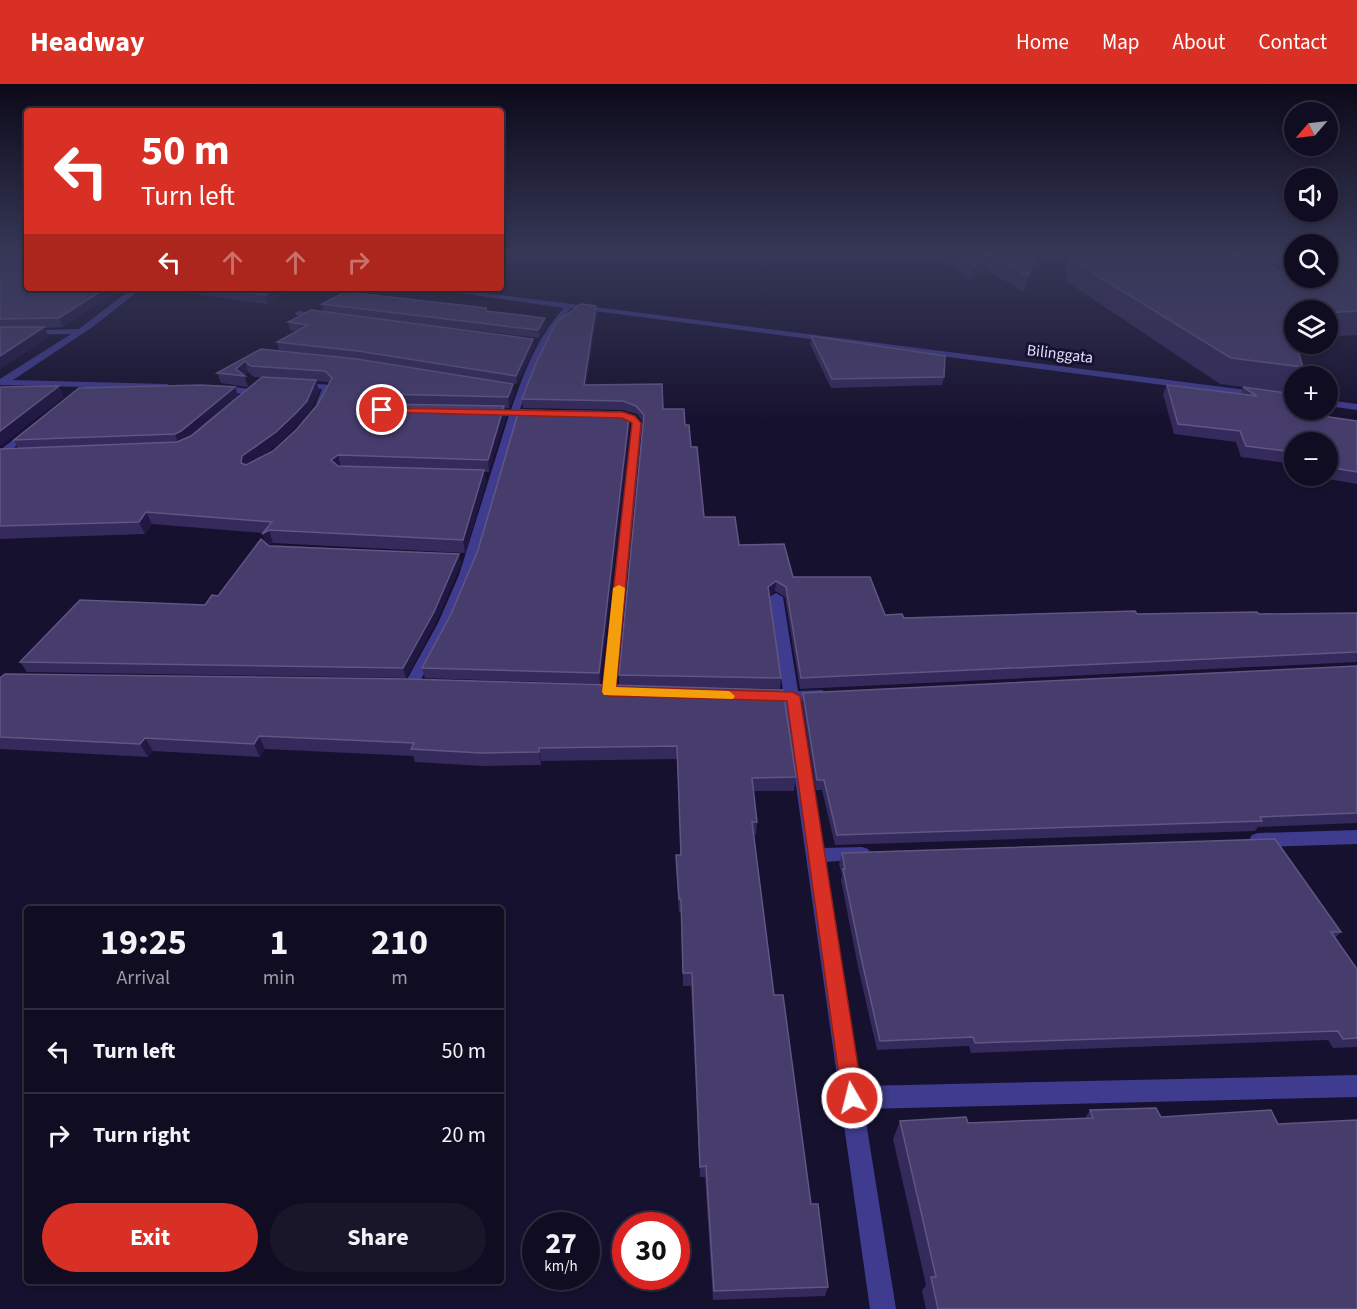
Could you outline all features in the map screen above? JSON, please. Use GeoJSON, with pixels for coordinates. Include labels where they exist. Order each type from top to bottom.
{"type":"FeatureCollection","features":[{"type":"Feature","properties":{"kind":"street"},"geometry":{"type":"LineString","coordinates":[[1,382],[110,309]]}},
{"type":"Feature","properties":{"kind":"street"},"geometry":{"type":"LineString","coordinates":[[411,685],[438,638],[466,559],[490,477],[516,413],[517,390],[535,342],[566,309]]}},
{"type":"Feature","properties":{"kind":"street","name":"Bilinggata"},"geometry":{"type":"LineString","coordinates":[[567,309],[1284,398]]}},
{"type":"Feature","properties":{"kind":"street"},"geometry":{"type":"LineString","coordinates":[[299,313],[333,317]]}},
{"type":"Feature","properties":{"kind":"street"},"geometry":{"type":"LineString","coordinates":[[0,333],[80,331]]}},
{"type":"Feature","properties":{"kind":"street"},"geometry":{"type":"LineString","coordinates":[[1,382],[174,387]]}},
{"type":"Feature","properties":{"kind":"street"},"geometry":{"type":"LineString","coordinates":[[289,384],[327,387],[317,411]]}},
{"type":"Feature","properties":{"kind":"street"},"geometry":{"type":"LineString","coordinates":[[71,399],[88,385]]}},
{"type":"Feature","properties":{"kind":"street"},"geometry":{"type":"LineString","coordinates":[[204,388],[250,388]]}},
{"type":"Feature","properties":{"kind":"street"},"geometry":{"type":"LineString","coordinates":[[1338,405],[1357,407]]}},
{"type":"Feature","properties":{"kind":"street"},"geometry":{"type":"LineString","coordinates":[[471,412],[552,414]]}},
{"type":"Feature","properties":{"kind":"street"},"geometry":{"type":"LineString","coordinates":[[599,414],[623,415],[632,418],[637,423],[609,692]]}},
{"type":"Feature","properties":{"kind":"street"},"geometry":{"type":"LineString","coordinates":[[1,454],[36,426]]}},
{"type":"Feature","properties":{"kind":"street"},"geometry":{"type":"LineString","coordinates":[[1,454],[23,453]]}},
{"type":"Feature","properties":{"kind":"street"},"geometry":{"type":"LineString","coordinates":[[776,597],[817,855],[883,1309]]}},
{"type":"Feature","properties":{"kind":"street"},"geometry":{"type":"LineString","coordinates":[[747,697],[840,694]]}},
{"type":"Feature","properties":{"kind":"street"},"geometry":{"type":"LineString","coordinates":[[1240,841],[1357,837]]}},
{"type":"Feature","properties":{"kind":"street"},"geometry":{"type":"LineString","coordinates":[[817,855],[876,853]]}},
{"type":"Feature","properties":{"kind":"street"},"geometry":{"type":"LineString","coordinates":[[852,1098],[1357,1086]]}},
{"type":"Feature","properties":{"kind":"building"},"geometry":{"type":"Polygon","coordinates":[[[0,309],[73,309],[59,318],[0,319],[0,309]]]}},
{"type":"Feature","properties":{"kind":"building"},"geometry":{"type":"Polygon","coordinates":[[[365,309],[486,309],[486,311],[545,318],[538,330],[365,309]]]}},
{"type":"Feature","properties":{"kind":"building"},"geometry":{"type":"Polygon","coordinates":[[[574,309],[596,309],[584,385],[662,384],[663,409],[684,409],[685,425],[689,425],[691,447],[697,447],[704,517],[735,517],[739,545],[784,544],[793,577],[870,577],[885,615],[902,614],[904,618],[1135,611],[1137,614],[1357,613],[1357,652],[801,678],[786,587],[776,581],[768,587],[781,678],[619,675],[644,415],[636,406],[623,401],[522,399],[536,363],[559,320],[574,309]]]}},
{"type":"Feature","properties":{"kind":"building"},"geometry":{"type":"Polygon","coordinates":[[[1152,309],[1284,309],[1284,354],[1299,354],[1303,366],[1231,358],[1152,309]]]}},
{"type":"Feature","properties":{"kind":"building"},"geometry":{"type":"Polygon","coordinates":[[[1338,309],[1357,309],[1357,311],[1338,312],[1338,309]]]}},
{"type":"Feature","properties":{"kind":"building"},"geometry":{"type":"Polygon","coordinates":[[[311,310],[533,339],[516,376],[358,351],[277,342],[308,325],[288,322],[311,310]]]}},
{"type":"Feature","properties":{"kind":"building"},"geometry":{"type":"Polygon","coordinates":[[[0,327],[44,327],[0,356],[0,327]]]}},
{"type":"Feature","properties":{"kind":"building"},"geometry":{"type":"Polygon","coordinates":[[[811,336],[945,356],[944,377],[832,379],[811,336]]]}},
{"type":"Feature","properties":{"kind":"building"},"geometry":{"type":"Polygon","coordinates":[[[261,349],[357,359],[513,384],[508,397],[380,394],[372,398],[379,404],[504,406],[488,460],[338,455],[331,460],[338,466],[484,470],[463,540],[269,530],[262,534],[272,522],[146,512],[139,522],[0,526],[0,449],[177,442],[191,436],[262,377],[316,380],[307,401],[298,411],[276,432],[242,456],[241,463],[246,465],[273,451],[297,429],[318,404],[332,378],[325,371],[251,366],[245,361],[236,369],[245,376],[217,373],[261,349]]]}},
{"type":"Feature","properties":{"kind":"building"},"geometry":{"type":"Polygon","coordinates":[[[201,385],[235,387],[175,434],[14,440],[79,388],[201,385]]]}},
{"type":"Feature","properties":{"kind":"building"},"geometry":{"type":"Polygon","coordinates":[[[1167,385],[1257,396],[1243,387],[1284,393],[1284,420],[1338,418],[1357,421],[1357,472],[1338,469],[1338,432],[1284,432],[1284,451],[1246,446],[1240,431],[1178,424],[1167,385]]]}},
{"type":"Feature","properties":{"kind":"building"},"geometry":{"type":"Polygon","coordinates":[[[59,386],[0,431],[0,387],[59,386]]]}},
{"type":"Feature","properties":{"kind":"building"},"geometry":{"type":"Polygon","coordinates":[[[519,410],[621,412],[629,417],[599,673],[422,668],[451,614],[478,550],[519,410]]]}},
{"type":"Feature","properties":{"kind":"building"},"geometry":{"type":"Polygon","coordinates":[[[261,539],[269,546],[459,554],[434,612],[403,668],[20,662],[80,600],[205,605],[212,595],[218,596],[261,539]]]}},
{"type":"Feature","properties":{"kind":"building"},"geometry":{"type":"Polygon","coordinates":[[[1357,666],[1357,813],[1260,817],[1262,821],[837,835],[824,780],[817,780],[803,693],[1357,666]]]}},
{"type":"Feature","properties":{"kind":"building"},"geometry":{"type":"Polygon","coordinates":[[[5,674],[407,679],[783,690],[796,777],[752,778],[757,822],[752,822],[774,995],[783,995],[811,1204],[818,1204],[828,1287],[714,1291],[706,1166],[700,1167],[692,973],[683,973],[681,899],[679,899],[676,855],[681,855],[677,746],[539,748],[539,752],[481,753],[411,749],[414,743],[259,736],[254,744],[145,738],[140,744],[0,737],[0,678],[5,674]]]}},
{"type":"Feature","properties":{"kind":"building"},"geometry":{"type":"Polygon","coordinates":[[[1275,839],[1341,932],[1331,932],[1357,969],[1357,1038],[1343,1039],[1338,1031],[975,1043],[973,1037],[880,1041],[843,869],[845,869],[842,853],[1275,839]]]}},
{"type":"Feature","properties":{"kind":"building"},"geometry":{"type":"Polygon","coordinates":[[[1156,1108],[1161,1117],[1271,1110],[1278,1124],[1357,1120],[1357,1309],[938,1309],[931,1277],[936,1277],[900,1121],[966,1117],[968,1123],[1093,1118],[1090,1110],[1156,1108]]]}},
{"type":"Feature","properties":{"kind":"slow traffic"},"geometry":{"type":"LineString","coordinates":[[619,588],[609,692],[729,696]]}},
{"type":"Feature","properties":{"kind":"route"},"geometry":{"type":"LineString","coordinates":[[382,410],[623,415],[632,418],[637,423],[609,692],[771,698],[793,696],[852,1098]]}}]}
